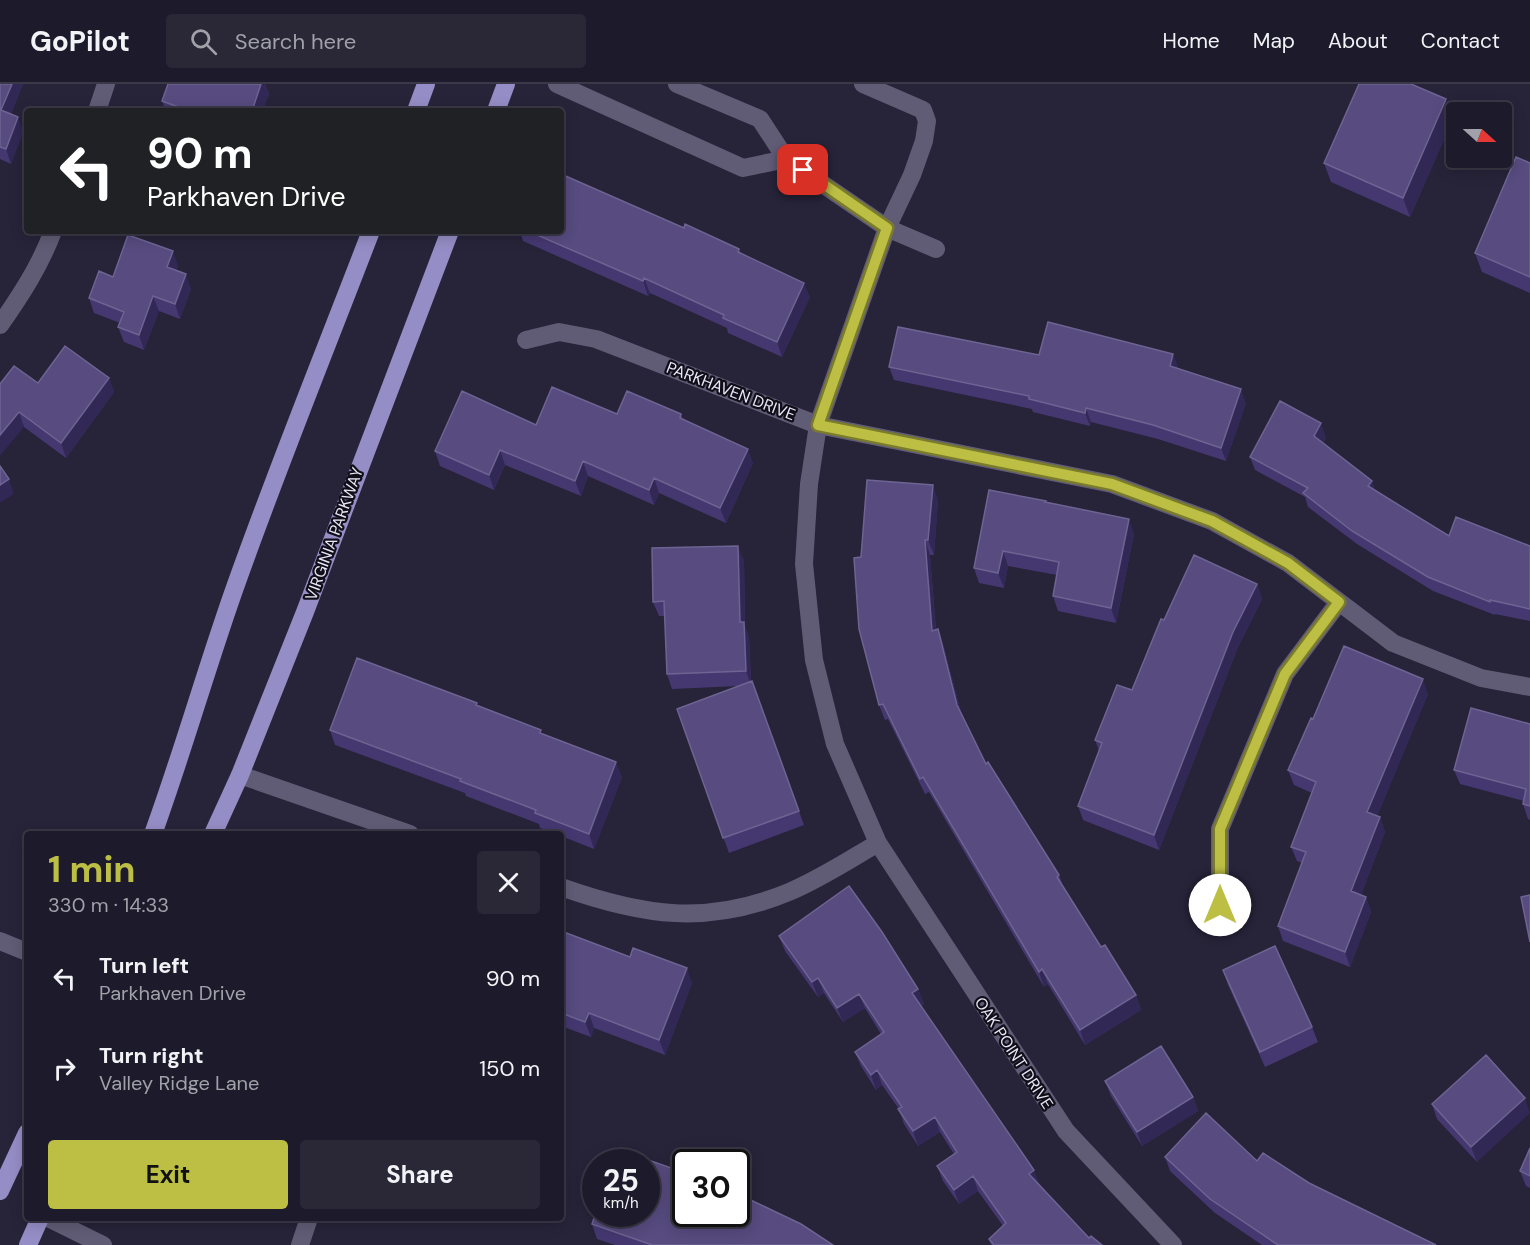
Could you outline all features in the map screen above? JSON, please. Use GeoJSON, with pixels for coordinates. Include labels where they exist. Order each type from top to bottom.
{"type":"FeatureCollection","features":[{"type":"Feature","properties":{"kind":"main road"},"geometry":{"type":"LineString","coordinates":[[417,108],[426,84]]}},
{"type":"Feature","properties":{"kind":"main road"},"geometry":{"type":"LineString","coordinates":[[497,108],[506,84]]}},
{"type":"Feature","properties":{"kind":"main road"},"geometry":{"type":"LineString","coordinates":[[154,831],[234,591],[370,234]]}},
{"type":"Feature","properties":{"kind":"main road","name":"VIRGINIA PARKWAY"},"geometry":{"type":"LineString","coordinates":[[214,831],[240,775],[305,612],[449,234]]}},
{"type":"Feature","properties":{"kind":"main road"},"geometry":{"type":"LineString","coordinates":[[0,1191],[24,1139]]}},
{"type":"Feature","properties":{"kind":"main road"},"geometry":{"type":"LineString","coordinates":[[28,1245],[39,1221]]}},
{"type":"Feature","properties":{"kind":"street"},"geometry":{"type":"LineString","coordinates":[[97,108],[106,84]]}},
{"type":"Feature","properties":{"kind":"street"},"geometry":{"type":"LineString","coordinates":[[557,84],[743,168],[786,159]]}},
{"type":"Feature","properties":{"kind":"street"},"geometry":{"type":"LineString","coordinates":[[677,84],[760,119],[786,159],[887,228],[936,249]]}},
{"type":"Feature","properties":{"kind":"street","name":"OAK POINT DRIVE"},"geometry":{"type":"LineString","coordinates":[[863,84],[923,110],[927,122],[924,141],[887,228],[818,425],[809,484],[804,554],[806,600],[814,660],[835,744],[878,843],[1066,1131],[1173,1245]]}},
{"type":"Feature","properties":{"kind":"street"},"geometry":{"type":"LineString","coordinates":[[0,326],[44,254],[52,234]]}},
{"type":"Feature","properties":{"kind":"street","name":"PARKHAVEN DRIVE"},"geometry":{"type":"LineString","coordinates":[[526,340],[559,332],[596,339],[818,425],[1112,484],[1212,521],[1288,563],[1393,643],[1481,678],[1530,687]]}},
{"type":"Feature","properties":{"kind":"street"},"geometry":{"type":"LineString","coordinates":[[1220,905],[1220,829],[1285,674],[1339,602]]}},
{"type":"Feature","properties":{"kind":"street"},"geometry":{"type":"LineString","coordinates":[[240,775],[401,831]]}},
{"type":"Feature","properties":{"kind":"street"},"geometry":{"type":"LineString","coordinates":[[564,888],[632,909],[664,914],[714,913],[739,908],[789,892],[878,843]]}},
{"type":"Feature","properties":{"kind":"street"},"geometry":{"type":"LineString","coordinates":[[0,941],[24,951]]}},
{"type":"Feature","properties":{"kind":"street"},"geometry":{"type":"LineString","coordinates":[[54,1221],[103,1245]]}},
{"type":"Feature","properties":{"kind":"street"},"geometry":{"type":"LineString","coordinates":[[300,1245],[308,1221]]}},
{"type":"Feature","properties":{"kind":"building"},"geometry":{"type":"Polygon","coordinates":[[[0,84],[12,84],[1,110],[18,117],[6,149],[0,147],[0,84]]]}},
{"type":"Feature","properties":{"kind":"building"},"geometry":{"type":"Polygon","coordinates":[[[168,84],[261,84],[253,108],[181,108],[162,101],[168,84]]]}},
{"type":"Feature","properties":{"kind":"building"},"geometry":{"type":"Polygon","coordinates":[[[1359,84],[1411,84],[1446,99],[1403,198],[1324,163],[1359,84]]]}},
{"type":"Feature","properties":{"kind":"building"},"geometry":{"type":"Polygon","coordinates":[[[1516,157],[1530,163],[1530,277],[1475,253],[1516,157]]]}},
{"type":"Feature","properties":{"kind":"building"},"geometry":{"type":"Polygon","coordinates":[[[564,175],[684,228],[685,224],[804,283],[777,342],[644,278],[643,281],[535,234],[564,234],[564,175]]]}},
{"type":"Feature","properties":{"kind":"building"},"geometry":{"type":"Polygon","coordinates":[[[128,235],[173,251],[167,267],[186,274],[175,304],[153,296],[139,335],[118,327],[124,312],[89,298],[99,271],[113,277],[128,235]]]}},
{"type":"Feature","properties":{"kind":"building"},"geometry":{"type":"Polygon","coordinates":[[[1048,322],[1173,354],[1170,366],[1241,389],[1221,448],[1153,425],[1086,408],[1085,413],[1029,399],[1029,396],[889,367],[898,327],[1039,355],[1048,322]]]}},
{"type":"Feature","properties":{"kind":"building"},"geometry":{"type":"Polygon","coordinates":[[[65,346],[109,378],[61,443],[19,412],[0,435],[0,384],[14,366],[38,383],[65,346]]]}},
{"type":"Feature","properties":{"kind":"building"},"geometry":{"type":"Polygon","coordinates":[[[552,387],[617,414],[627,391],[681,414],[680,418],[748,449],[720,508],[654,478],[649,490],[583,461],[575,481],[500,450],[489,475],[435,451],[462,391],[536,425],[552,387]]]}},
{"type":"Feature","properties":{"kind":"building"},"geometry":{"type":"Polygon","coordinates":[[[1280,401],[1321,423],[1314,436],[1372,481],[1368,486],[1449,536],[1456,517],[1530,546],[1530,609],[1490,600],[1490,602],[1428,577],[1352,531],[1303,493],[1308,488],[1250,457],[1280,401]]]}},
{"type":"Feature","properties":{"kind":"building"},"geometry":{"type":"Polygon","coordinates":[[[0,466],[9,479],[0,485],[0,466]]]}},
{"type":"Feature","properties":{"kind":"building"},"geometry":{"type":"Polygon","coordinates":[[[867,480],[933,485],[928,540],[925,540],[932,631],[938,629],[957,705],[986,764],[988,762],[1101,947],[1105,945],[1136,995],[1080,1030],[1042,969],[1039,972],[923,777],[920,779],[883,704],[879,705],[859,629],[854,558],[861,557],[867,480]]]}},
{"type":"Feature","properties":{"kind":"building"},"geometry":{"type":"Polygon","coordinates":[[[989,490],[1129,519],[1111,608],[1053,596],[1059,562],[1003,551],[998,573],[974,568],[989,490]]]}},
{"type":"Feature","properties":{"kind":"building"},"geometry":{"type":"Polygon","coordinates":[[[738,546],[740,622],[744,622],[746,671],[667,674],[664,601],[653,602],[652,548],[738,546]]]}},
{"type":"Feature","properties":{"kind":"building"},"geometry":{"type":"Polygon","coordinates":[[[1194,555],[1257,584],[1233,632],[1154,835],[1078,806],[1102,743],[1095,740],[1117,685],[1132,690],[1161,619],[1164,620],[1194,555]]]}},
{"type":"Feature","properties":{"kind":"building"},"geometry":{"type":"Polygon","coordinates":[[[1344,646],[1423,679],[1367,812],[1380,817],[1351,891],[1366,897],[1345,952],[1278,926],[1306,852],[1291,847],[1316,782],[1288,770],[1344,646]]]}},
{"type":"Feature","properties":{"kind":"building"},"geometry":{"type":"Polygon","coordinates":[[[357,658],[477,703],[476,705],[541,730],[540,733],[616,762],[589,834],[535,813],[536,810],[460,781],[461,779],[330,730],[357,658]]]}},
{"type":"Feature","properties":{"kind":"building"},"geometry":{"type":"Polygon","coordinates":[[[752,681],[799,811],[723,838],[677,709],[752,681]]]}},
{"type":"Feature","properties":{"kind":"building"},"geometry":{"type":"Polygon","coordinates":[[[1471,708],[1530,724],[1530,806],[1523,804],[1526,789],[1454,770],[1471,708]]]}},
{"type":"Feature","properties":{"kind":"building"},"geometry":{"type":"Polygon","coordinates":[[[849,886],[882,932],[918,989],[912,993],[1034,1170],[1029,1174],[1089,1238],[1091,1236],[1102,1245],[994,1245],[989,1239],[1006,1223],[973,1176],[954,1190],[937,1166],[957,1152],[935,1117],[913,1131],[898,1109],[902,1107],[877,1070],[871,1075],[855,1052],[884,1032],[859,994],[837,1008],[818,978],[812,982],[779,936],[849,886]]]}},
{"type":"Feature","properties":{"kind":"building"},"geometry":{"type":"Polygon","coordinates":[[[1530,895],[1530,942],[1521,897],[1530,895]]]}},
{"type":"Feature","properties":{"kind":"building"},"geometry":{"type":"Polygon","coordinates":[[[564,932],[630,957],[633,948],[687,968],[659,1040],[589,1013],[585,1022],[564,1014],[564,932]]]}},
{"type":"Feature","properties":{"kind":"building"},"geometry":{"type":"Polygon","coordinates":[[[1275,946],[1312,1027],[1260,1052],[1223,970],[1275,946]]]}},
{"type":"Feature","properties":{"kind":"building"},"geometry":{"type":"Polygon","coordinates":[[[1161,1046],[1193,1097],[1137,1132],[1105,1081],[1161,1046]]]}},
{"type":"Feature","properties":{"kind":"building"},"geometry":{"type":"Polygon","coordinates":[[[1486,1055],[1525,1098],[1471,1147],[1432,1104],[1486,1055]]]}},
{"type":"Feature","properties":{"kind":"building"},"geometry":{"type":"Polygon","coordinates":[[[1206,1113],[1257,1161],[1263,1153],[1309,1183],[1436,1245],[1278,1245],[1210,1199],[1165,1157],[1206,1113]]]}},
{"type":"Feature","properties":{"kind":"building"},"geometry":{"type":"Polygon","coordinates":[[[1530,1148],[1530,1176],[1520,1171],[1530,1148]]]}},
{"type":"Feature","properties":{"kind":"building"},"geometry":{"type":"Polygon","coordinates":[[[660,1164],[672,1168],[672,1227],[750,1227],[750,1200],[801,1224],[833,1245],[652,1245],[601,1227],[660,1227],[660,1164]]]}},
{"type":"Feature","properties":{"kind":"route"},"geometry":{"type":"LineString","coordinates":[[803,170],[887,228],[818,425],[1112,484],[1212,521],[1288,563],[1339,602],[1285,674],[1220,829],[1220,905]]}}]}
